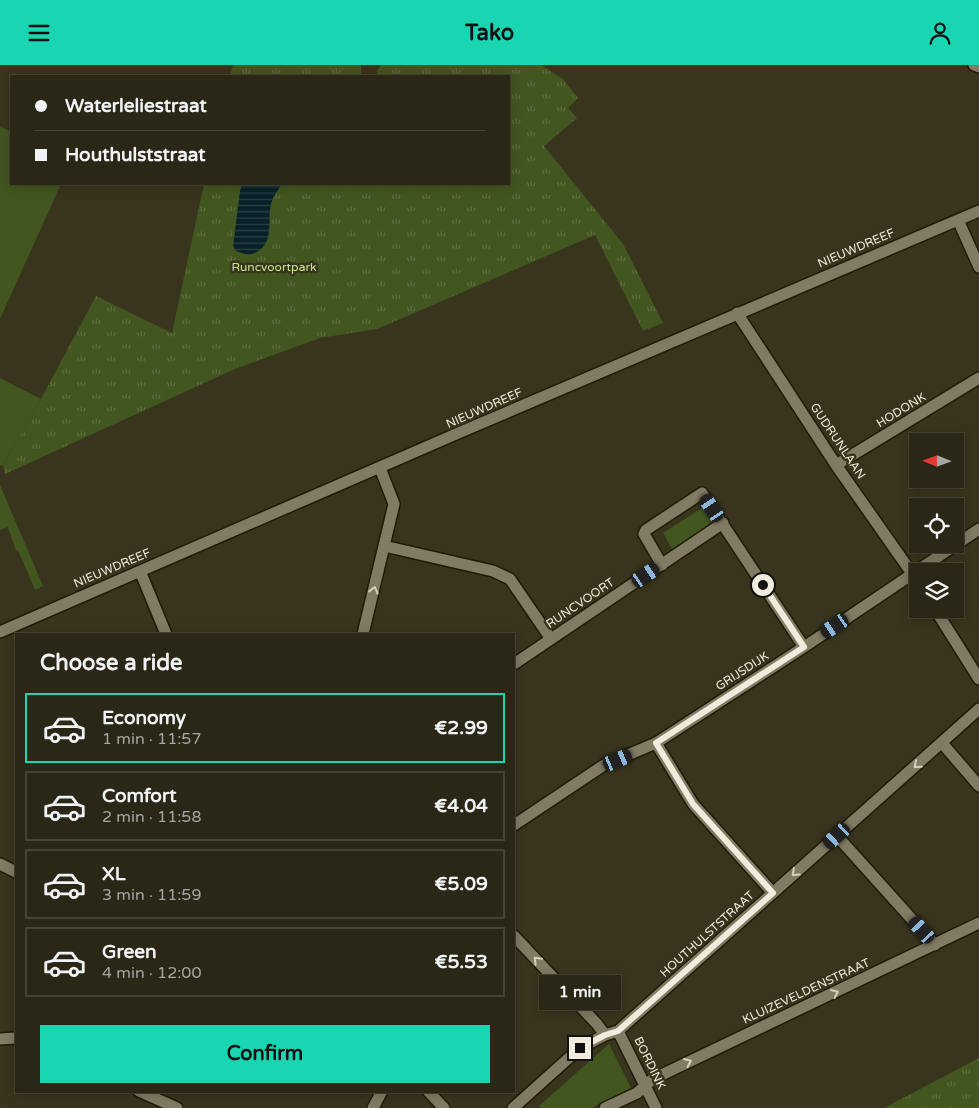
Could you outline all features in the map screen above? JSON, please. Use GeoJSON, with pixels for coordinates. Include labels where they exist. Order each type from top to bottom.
{"type":"FeatureCollection","features":[{"type":"Feature","properties":{"kind":"street"},"geometry":{"type":"LineString","coordinates":[[974,65],[979,67]]}},
{"type":"Feature","properties":{"kind":"street","name":"NIEUWDREEF"},"geometry":{"type":"LineString","coordinates":[[0,631],[14,631],[140,571],[737,313],[979,211]]}},
{"type":"Feature","properties":{"kind":"street"},"geometry":{"type":"LineString","coordinates":[[958,220],[979,267]]}},
{"type":"Feature","properties":{"kind":"street","name":"GUDRUNLAAN"},"geometry":{"type":"LineString","coordinates":[[737,313],[836,465],[909,569]]}},
{"type":"Feature","properties":{"kind":"street","name":"HODONK"},"geometry":{"type":"LineString","coordinates":[[836,465],[979,378]]}},
{"type":"Feature","properties":{"kind":"street"},"geometry":{"type":"LineString","coordinates":[[363,633],[394,504],[380,468]]}},
{"type":"Feature","properties":{"kind":"street"},"geometry":{"type":"LineString","coordinates":[[662,565],[644,534],[646,530],[702,493],[804,647]]}},
{"type":"Feature","properties":{"kind":"street","name":"RUNCVOORT"},"geometry":{"type":"LineString","coordinates":[[515,663],[723,523]]}},
{"type":"Feature","properties":{"kind":"street","name":"GRIJSDIJK"},"geometry":{"type":"LineString","coordinates":[[935,563],[979,529]]}},
{"type":"Feature","properties":{"kind":"street"},"geometry":{"type":"LineString","coordinates":[[384,546],[493,571],[510,579],[552,639]]}},
{"type":"Feature","properties":{"kind":"street"},"geometry":{"type":"LineString","coordinates":[[140,571],[166,633]]}},
{"type":"Feature","properties":{"kind":"street","name":"GRIJSDIJK"},"geometry":{"type":"LineString","coordinates":[[515,824],[604,765],[656,743],[909,582]]}},
{"type":"Feature","properties":{"kind":"street"},"geometry":{"type":"LineString","coordinates":[[941,618],[979,679]]}},
{"type":"Feature","properties":{"kind":"street","name":"HOUTHULSTSTRAAT"},"geometry":{"type":"LineString","coordinates":[[513,1108],[580,1048],[605,1035],[618,1031],[979,709]]}},
{"type":"Feature","properties":{"kind":"street"},"geometry":{"type":"LineString","coordinates":[[656,743],[693,804],[773,893]]}},
{"type":"Feature","properties":{"kind":"street"},"geometry":{"type":"LineString","coordinates":[[942,743],[979,786]]}},
{"type":"Feature","properties":{"kind":"street"},"geometry":{"type":"LineString","coordinates":[[837,836],[935,945]]}},
{"type":"Feature","properties":{"kind":"street"},"geometry":{"type":"LineString","coordinates":[[0,864],[15,872]]}},
{"type":"Feature","properties":{"kind":"street","name":"KLUIZEVELDENSTRAAT"},"geometry":{"type":"LineString","coordinates":[[646,1086],[654,1079],[979,923]]}},
{"type":"Feature","properties":{"kind":"street"},"geometry":{"type":"LineString","coordinates":[[515,937],[597,1024],[605,1035]]}},
{"type":"Feature","properties":{"kind":"street","name":"BORDINK"},"geometry":{"type":"LineString","coordinates":[[618,1031],[656,1108]]}},
{"type":"Feature","properties":{"kind":"street"},"geometry":{"type":"LineString","coordinates":[[0,1039],[15,1038]]}},
{"type":"Feature","properties":{"kind":"street"},"geometry":{"type":"LineString","coordinates":[[605,1108],[637,1093],[646,1086]]}},
{"type":"Feature","properties":{"kind":"street"},"geometry":{"type":"LineString","coordinates":[[143,1093],[177,1108]]}},
{"type":"Feature","properties":{"kind":"street"},"geometry":{"type":"LineString","coordinates":[[374,1108],[381,1093]]}},
{"type":"Feature","properties":{"kind":"street"},"geometry":{"type":"LineString","coordinates":[[430,1093],[444,1108]]}},
{"type":"Feature","properties":{"kind":"green space"},"geometry":{"type":"Polygon","coordinates":[[[233,65],[361,65],[361,74],[358,75],[230,75],[233,65]]]}},
{"type":"Feature","properties":{"kind":"green space","name":"Runcvoortpark"},"geometry":{"type":"Polygon","coordinates":[[[381,65],[541,65],[563,79],[578,98],[568,108],[577,118],[544,146],[623,244],[663,323],[643,331],[595,235],[377,329],[320,338],[235,369],[5,474],[3,465],[96,296],[172,333],[204,185],[510,185],[510,75],[377,75],[381,65]]]}},
{"type":"Feature","properties":{"kind":"green space"},"geometry":{"type":"Polygon","coordinates":[[[0,127],[10,131],[10,185],[61,185],[0,319],[0,127]]]}},
{"type":"Feature","properties":{"kind":"green space"},"geometry":{"type":"Polygon","coordinates":[[[0,378],[41,399],[3,465],[0,466],[0,378]]]}},
{"type":"Feature","properties":{"kind":"green space"},"geometry":{"type":"Polygon","coordinates":[[[0,485],[43,586],[35,590],[18,550],[16,551],[8,527],[0,530],[0,485]]]}},
{"type":"Feature","properties":{"kind":"green space"},"geometry":{"type":"Polygon","coordinates":[[[702,508],[713,523],[672,549],[663,533],[702,508]]]}},
{"type":"Feature","properties":{"kind":"green space"},"geometry":{"type":"Polygon","coordinates":[[[609,1044],[631,1088],[591,1108],[541,1108],[539,1106],[609,1044]]]}},
{"type":"Feature","properties":{"kind":"green space"},"geometry":{"type":"Polygon","coordinates":[[[979,1058],[979,1108],[884,1108],[979,1058]]]}},
{"type":"Feature","properties":{"kind":"water"},"geometry":{"type":"Polygon","coordinates":[[[242,185],[281,185],[271,204],[269,233],[265,244],[261,249],[252,254],[236,251],[233,246],[242,185]]]}},
{"type":"Feature","properties":{"kind":"route"},"geometry":{"type":"LineString","coordinates":[[580,1048],[605,1035],[618,1031],[773,893],[693,804],[656,743],[804,647],[763,585]]}}]}
